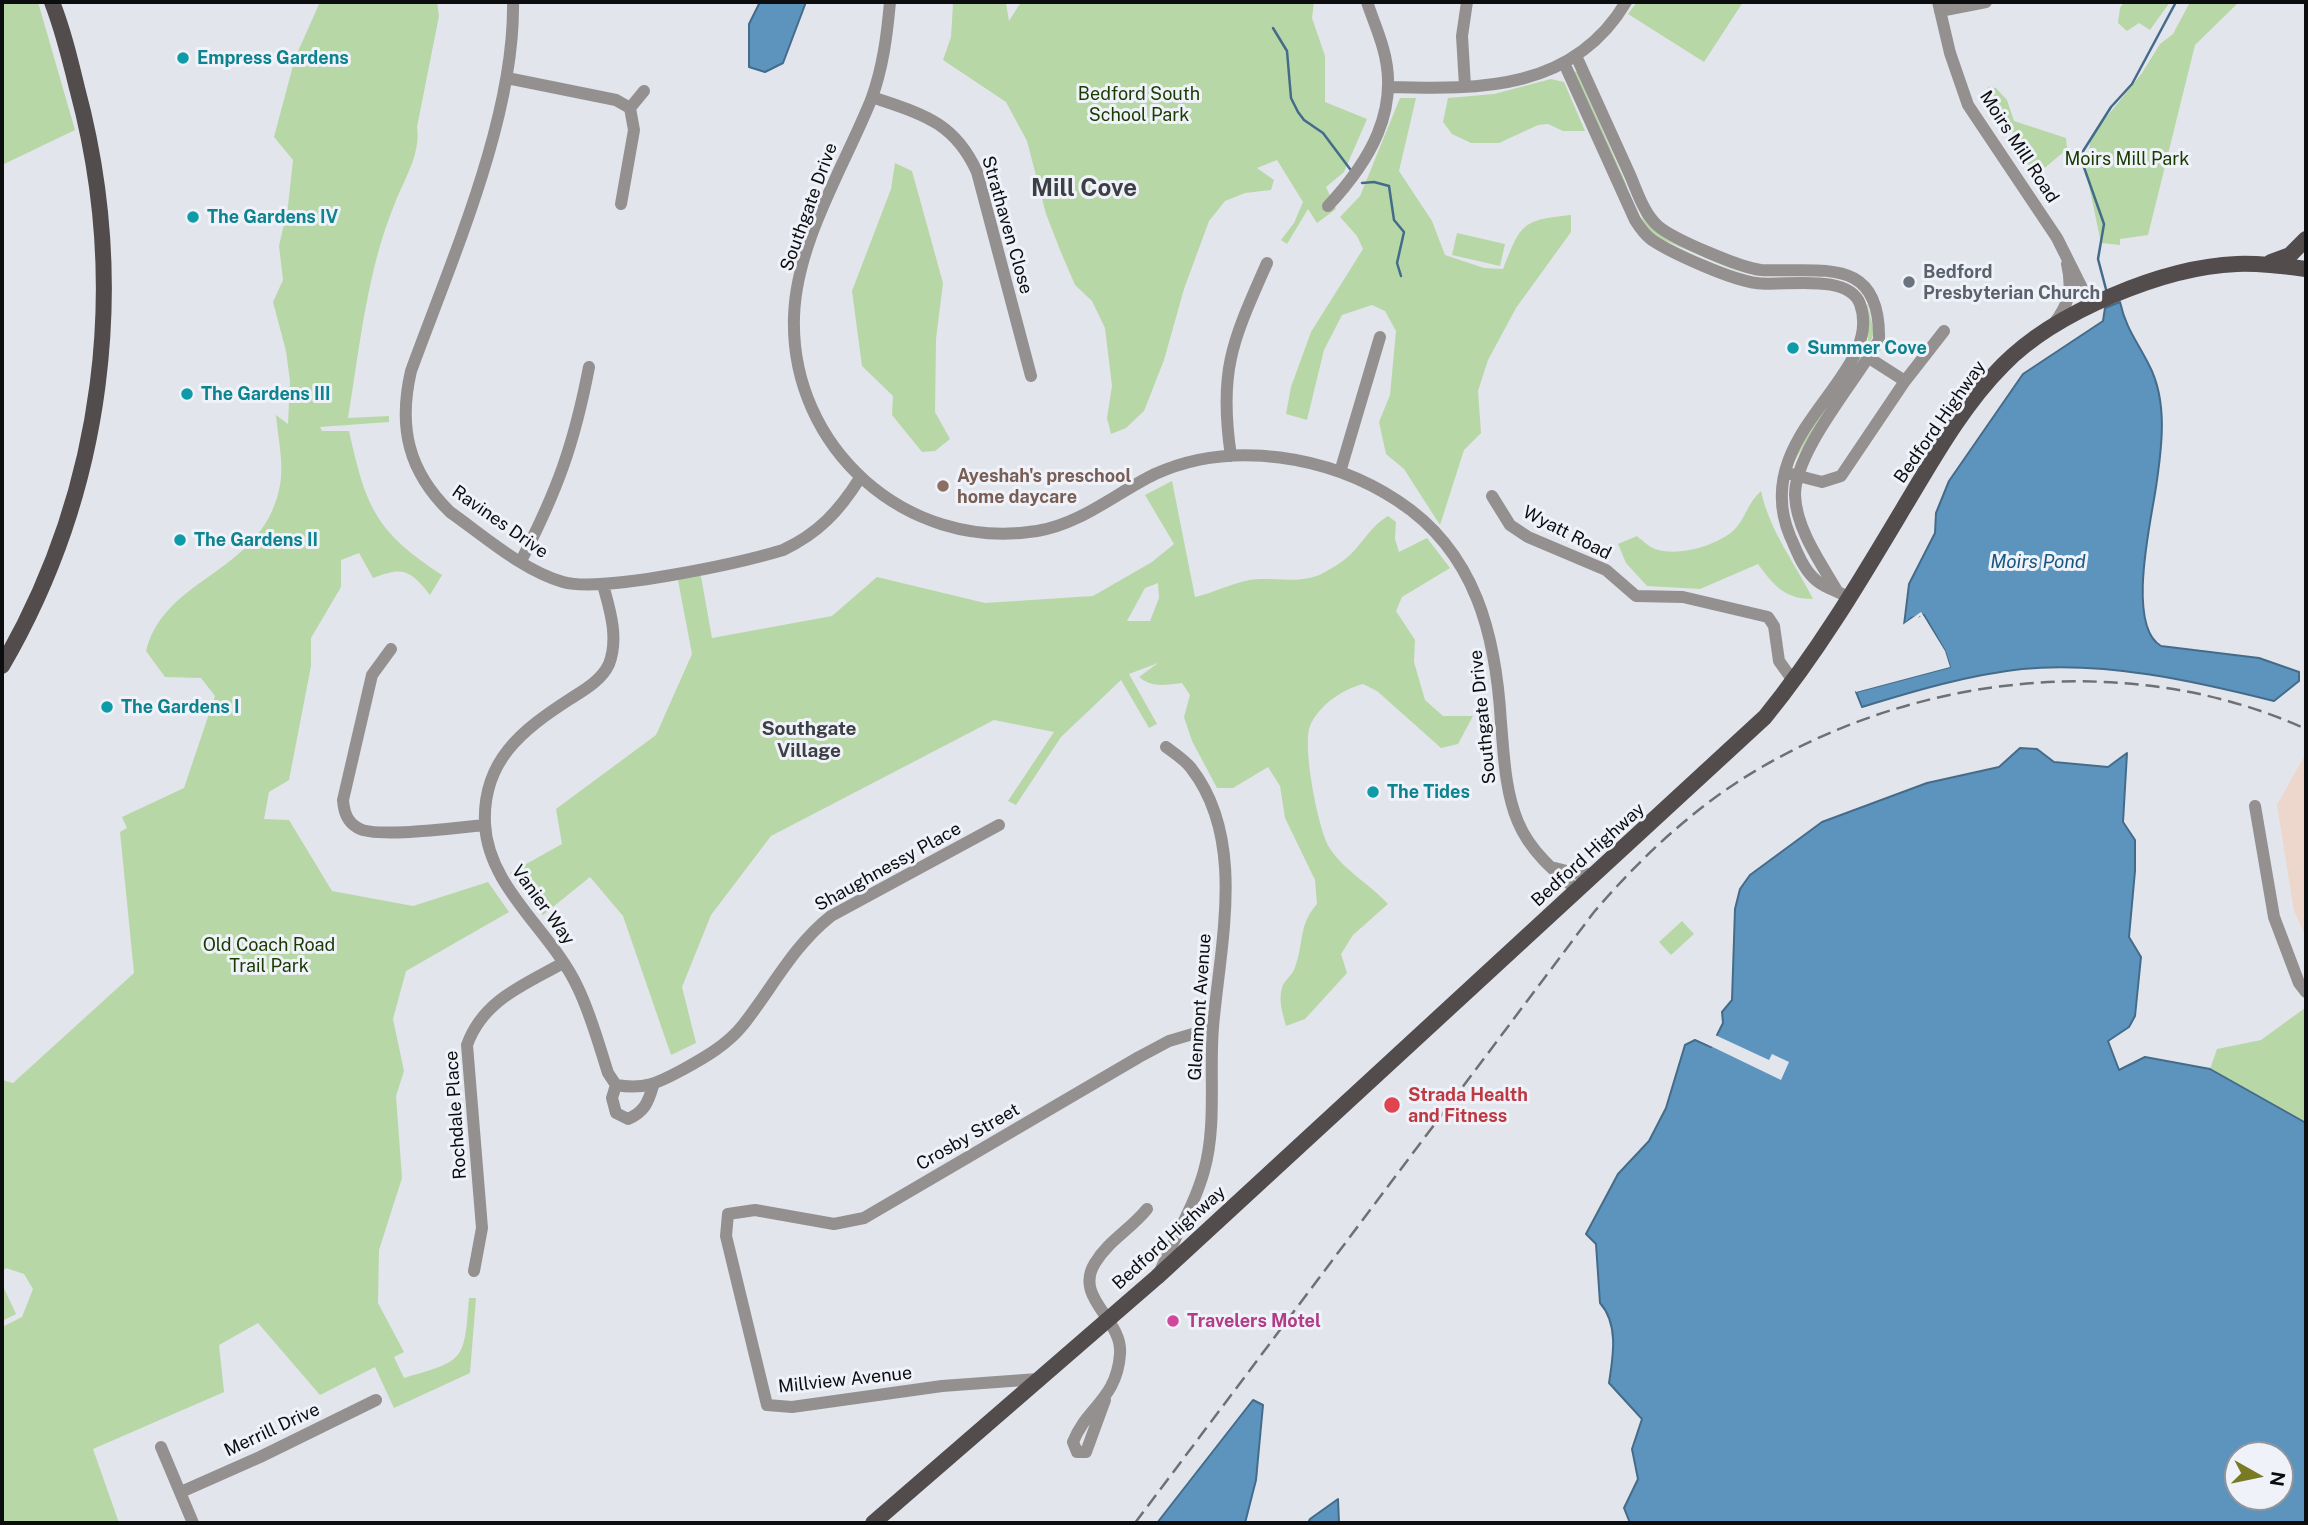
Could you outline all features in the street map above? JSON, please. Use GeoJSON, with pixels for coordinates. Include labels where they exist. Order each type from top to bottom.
{"type":"FeatureCollection","features":[{"type":"Feature","properties":{"kind":"main road"},"geometry":{"type":"LineString","coordinates":[[2,666],[37,598],[70,513],[91,433],[103,339],[105,256],[94,163],[74,75],[52,2]]}},
{"type":"Feature","properties":{"kind":"main road"},"geometry":{"type":"LineString","coordinates":[[2266,264],[2290,255],[2306,239]]}},
{"type":"Feature","properties":{"kind":"main road","name":"Bedford Highway"},"geometry":{"type":"LineString","coordinates":[[873,1523],[1157,1277],[1765,717],[1794,682],[1843,593],[1933,459],[2003,365],[2049,329],[2096,303],[2126,291],[2213,268],[2266,264],[2306,269]]}},
{"type":"Feature","properties":{"kind":"street","name":"Ravines Drive"},"geometry":{"type":"LineString","coordinates":[[513,2],[513,37],[507,78],[488,151],[411,371],[404,419],[415,463],[436,499],[450,512],[521,561],[565,583],[603,585],[783,550],[820,529],[835,515],[860,478]]}},
{"type":"Feature","properties":{"kind":"street","name":"Southgate Drive"},"geometry":{"type":"LineString","coordinates":[[890,2],[887,43],[872,97],[839,170],[803,262],[794,314],[795,362],[808,406],[830,444],[860,478],[918,514],[959,527],[1021,532],[1041,530],[1073,519],[1155,475],[1184,463],[1231,456],[1266,456],[1340,472],[1375,487],[1432,527],[1466,577],[1490,631],[1510,799],[1519,824],[1548,866],[1578,891]]}},
{"type":"Feature","properties":{"kind":"street"},"geometry":{"type":"LineString","coordinates":[[1328,206],[1351,181],[1376,141],[1389,87],[1384,50],[1367,2]]}},
{"type":"Feature","properties":{"kind":"street"},"geometry":{"type":"LineString","coordinates":[[1465,86],[1462,36],[1467,2]]}},
{"type":"Feature","properties":{"kind":"street"},"geometry":{"type":"LineString","coordinates":[[1389,87],[1492,86],[1564,63],[1577,58],[1600,40],[1626,2]]}},
{"type":"Feature","properties":{"kind":"street"},"geometry":{"type":"LineString","coordinates":[[1939,6],[1986,2]]}},
{"type":"Feature","properties":{"kind":"street","name":"Moirs Mill Road"},"geometry":{"type":"LineString","coordinates":[[1939,6],[1950,53],[1968,105],[2096,303]]}},
{"type":"Feature","properties":{"kind":"street"},"geometry":{"type":"LineString","coordinates":[[1577,58],[1640,196],[1658,226],[1740,265],[1759,270],[1825,269],[1848,275],[1870,292],[1880,317],[1879,340],[1803,459],[1795,494],[1797,510],[1820,562],[1843,593]]}},
{"type":"Feature","properties":{"kind":"street"},"geometry":{"type":"LineString","coordinates":[[1564,63],[1635,220],[1653,241],[1738,279],[1757,284],[1824,283],[1844,290],[1859,301],[1865,324],[1855,351],[1791,449],[1779,492],[1784,522],[1799,556],[1818,583],[1843,593]]}},
{"type":"Feature","properties":{"kind":"street"},"geometry":{"type":"LineString","coordinates":[[507,78],[616,100],[630,108]]}},
{"type":"Feature","properties":{"kind":"street"},"geometry":{"type":"LineString","coordinates":[[621,204],[634,130],[630,108],[644,91]]}},
{"type":"Feature","properties":{"kind":"street","name":"Strathaven Close"},"geometry":{"type":"LineString","coordinates":[[872,97],[931,118],[949,130],[967,151],[980,181],[1031,376]]}},
{"type":"Feature","properties":{"kind":"street"},"geometry":{"type":"LineString","coordinates":[[2049,329],[2068,305],[2071,292],[2064,250]]}},
{"type":"Feature","properties":{"kind":"street"},"geometry":{"type":"LineString","coordinates":[[1231,456],[1226,418],[1229,355],[1267,263]]}},
{"type":"Feature","properties":{"kind":"street"},"geometry":{"type":"LineString","coordinates":[[1783,470],[1798,478],[1822,482],[1841,476],[1905,381],[1944,331]]}},
{"type":"Feature","properties":{"kind":"street"},"geometry":{"type":"LineString","coordinates":[[1340,472],[1380,337]]}},
{"type":"Feature","properties":{"kind":"street"},"geometry":{"type":"LineString","coordinates":[[1869,358],[1905,381]]}},
{"type":"Feature","properties":{"kind":"street"},"geometry":{"type":"LineString","coordinates":[[521,561],[555,494],[569,456],[589,367]]}},
{"type":"Feature","properties":{"kind":"street","name":"Wyatt Road"},"geometry":{"type":"LineString","coordinates":[[1492,496],[1510,525],[1528,537],[1597,565],[1636,596],[1683,597],[1768,617],[1774,626],[1779,661],[1794,682]]}},
{"type":"Feature","properties":{"kind":"street","name":"Vanier Way"},"geometry":{"type":"LineString","coordinates":[[603,585],[612,616],[608,664],[591,684],[534,722],[511,745],[489,788],[485,825],[496,870],[509,892],[545,932],[578,987],[608,1073],[617,1085]]}},
{"type":"Feature","properties":{"kind":"street"},"geometry":{"type":"LineString","coordinates":[[391,649],[372,675],[343,800],[348,820],[356,828],[376,833],[485,825]]}},
{"type":"Feature","properties":{"kind":"street","name":"Glenmont Avenue"},"geometry":{"type":"LineString","coordinates":[[1157,1277],[1197,1193],[1205,1168],[1210,1123],[1213,1028],[1223,937],[1225,853],[1219,823],[1191,768],[1167,747]]}},
{"type":"Feature","properties":{"kind":"street"},"geometry":{"type":"LineString","coordinates":[[2255,806],[2274,917],[2299,983],[2306,992]]}},
{"type":"Feature","properties":{"kind":"street","name":"Shaughnessy Place"},"geometry":{"type":"LineString","coordinates":[[653,1086],[722,1045],[742,1026],[792,953],[831,916],[999,825]]}},
{"type":"Feature","properties":{"kind":"street"},"geometry":{"type":"LineString","coordinates":[[1548,866],[1570,873],[1596,873]]}},
{"type":"Feature","properties":{"kind":"street","name":"Rochdale Place"},"geometry":{"type":"LineString","coordinates":[[474,1271],[482,1228],[467,1045],[473,1027],[497,999],[563,963]]}},
{"type":"Feature","properties":{"kind":"street","name":"Crosby Street"},"geometry":{"type":"LineString","coordinates":[[728,1214],[755,1210],[834,1224],[864,1218],[1139,1057],[1170,1041],[1213,1028]]}},
{"type":"Feature","properties":{"kind":"street"},"geometry":{"type":"LineString","coordinates":[[617,1085],[635,1088],[653,1086],[647,1105],[639,1115],[628,1119],[616,1113],[612,1098],[617,1085]]}},
{"type":"Feature","properties":{"kind":"street"},"geometry":{"type":"LineString","coordinates":[[1105,1400],[1115,1379],[1120,1353],[1119,1334],[1090,1291],[1090,1271],[1104,1250],[1147,1209]]}},
{"type":"Feature","properties":{"kind":"street","name":"Millview Avenue"},"geometry":{"type":"LineString","coordinates":[[728,1214],[726,1236],[767,1405],[792,1407],[942,1386],[1038,1379]]}},
{"type":"Feature","properties":{"kind":"street","name":"Merrill Drive"},"geometry":{"type":"LineString","coordinates":[[181,1492],[376,1400]]}},
{"type":"Feature","properties":{"kind":"street"},"geometry":{"type":"LineString","coordinates":[[161,1447],[193,1523]]}},
{"type":"Feature","properties":{"kind":"shaded area"},"geometry":{"type":"Polygon","coordinates":[[[2305,755],[2306,937],[2294,911],[2277,805],[2305,755]]]}},
{"type":"Feature","properties":{"kind":"green space"},"geometry":{"type":"Polygon","coordinates":[[[2,2],[38,2],[75,130],[2,165],[2,2]]]}},
{"type":"Feature","properties":{"kind":"green space","name":"Old Coach Road Trail Park"},"geometry":{"type":"Polygon","coordinates":[[[320,2],[437,2],[439,16],[417,127],[417,146],[385,229],[371,281],[348,418],[389,416],[389,422],[320,427],[322,431],[349,431],[361,479],[377,515],[402,545],[442,575],[430,595],[417,580],[406,573],[392,572],[373,578],[359,553],[341,560],[341,587],[311,638],[311,666],[289,780],[269,792],[264,819],[289,820],[332,891],[413,906],[488,882],[509,912],[406,971],[393,1019],[404,1071],[396,1096],[402,1178],[379,1250],[378,1303],[404,1352],[394,1357],[404,1378],[439,1367],[458,1355],[465,1335],[469,1298],[476,1298],[470,1373],[394,1408],[375,1367],[320,1395],[258,1323],[219,1345],[224,1392],[93,1449],[119,1523],[2,1523],[2,1327],[22,1317],[33,1289],[24,1274],[6,1268],[2,1272],[2,1080],[13,1083],[134,973],[120,832],[127,828],[122,817],[184,788],[215,696],[201,678],[165,677],[146,651],[156,626],[172,606],[253,540],[269,518],[279,490],[281,463],[276,415],[288,424],[290,381],[286,351],[273,302],[283,280],[279,246],[288,206],[293,160],[274,137],[295,58],[320,2]]]}},
{"type":"Feature","properties":{"kind":"green space","name":"Bedford South School Park"},"geometry":{"type":"Polygon","coordinates":[[[1021,2],[1314,2],[1312,18],[1325,56],[1325,102],[1367,119],[1344,172],[1326,187],[1336,209],[1317,223],[1308,209],[1287,244],[1281,240],[1294,223],[1303,202],[1277,160],[1257,168],[1274,180],[1271,190],[1245,193],[1225,201],[1209,221],[1184,289],[1164,360],[1144,411],[1126,428],[1111,434],[1107,418],[1112,386],[1105,328],[1092,301],[1075,285],[1060,250],[1046,214],[1027,141],[1006,102],[943,60],[951,37],[953,4],[1006,3],[1009,21],[1021,2]]]}},
{"type":"Feature","properties":{"kind":"green space"},"geometry":{"type":"Polygon","coordinates":[[[1637,2],[1743,2],[1704,62],[1628,14],[1637,2]]]}},
{"type":"Feature","properties":{"kind":"green space"},"geometry":{"type":"Polygon","coordinates":[[[2124,2],[2170,2],[2150,30],[2139,23],[2127,31],[2118,23],[2120,8],[2124,2]]]}},
{"type":"Feature","properties":{"kind":"green space","name":"Moirs Mill Park"},"geometry":{"type":"Polygon","coordinates":[[[2190,2],[2239,2],[2195,45],[2148,235],[2120,239],[2120,245],[2101,243],[2086,171],[2090,142],[2100,125],[2142,73],[2160,44],[2173,34],[2190,2]]]}},
{"type":"Feature","properties":{"kind":"green space"},"geometry":{"type":"Polygon","coordinates":[[[1573,71],[1577,72],[1628,188],[1623,181],[1573,71]]]}},
{"type":"Feature","properties":{"kind":"green space"},"geometry":{"type":"Polygon","coordinates":[[[1551,79],[1564,82],[1585,131],[1563,131],[1548,124],[1538,125],[1499,143],[1471,143],[1452,134],[1443,122],[1448,98],[1494,94],[1551,79]]]}},
{"type":"Feature","properties":{"kind":"green space"},"geometry":{"type":"Polygon","coordinates":[[[1988,87],[1996,88],[2007,100],[2014,121],[2066,138],[2067,149],[2040,172],[2022,161],[2014,133],[2005,131],[1982,101],[1988,87]]]}},
{"type":"Feature","properties":{"kind":"green space"},"geometry":{"type":"Polygon","coordinates":[[[1400,98],[1416,98],[1399,171],[1432,221],[1445,255],[1484,268],[1503,269],[1514,243],[1525,227],[1541,219],[1571,215],[1571,232],[1516,308],[1488,360],[1478,391],[1481,433],[1464,450],[1440,525],[1404,469],[1386,454],[1379,422],[1390,395],[1396,331],[1385,311],[1372,305],[1342,315],[1324,350],[1307,420],[1286,414],[1291,387],[1311,332],[1363,249],[1357,236],[1340,217],[1360,196],[1400,98]]]}},
{"type":"Feature","properties":{"kind":"green space"},"geometry":{"type":"Polygon","coordinates":[[[895,163],[912,171],[943,283],[936,339],[935,412],[950,439],[935,451],[922,452],[892,415],[893,396],[862,366],[852,291],[891,189],[895,163]]]}},
{"type":"Feature","properties":{"kind":"green space"},"geometry":{"type":"Polygon","coordinates":[[[1639,209],[1665,237],[1746,275],[1654,236],[1645,227],[1639,209]]]}},
{"type":"Feature","properties":{"kind":"green space"},"geometry":{"type":"Polygon","coordinates":[[[1457,233],[1505,244],[1500,266],[1452,255],[1457,233]]]}},
{"type":"Feature","properties":{"kind":"green space"},"geometry":{"type":"Polygon","coordinates":[[[1867,303],[1874,331],[1871,341],[1793,463],[1792,458],[1868,340],[1867,303]]]}},
{"type":"Feature","properties":{"kind":"green space"},"geometry":{"type":"Polygon","coordinates":[[[1172,481],[1195,597],[1236,583],[1262,579],[1294,580],[1318,575],[1348,557],[1388,516],[1396,522],[1395,539],[1399,552],[1427,538],[1450,568],[1402,597],[1396,611],[1415,640],[1414,662],[1425,700],[1443,716],[1473,716],[1458,744],[1441,748],[1377,691],[1363,684],[1332,699],[1319,711],[1310,726],[1308,751],[1312,787],[1320,823],[1329,847],[1342,863],[1388,904],[1353,935],[1341,954],[1347,973],[1305,1019],[1286,1026],[1281,998],[1283,986],[1294,970],[1307,920],[1317,904],[1315,880],[1285,818],[1280,786],[1268,767],[1233,788],[1217,788],[1192,741],[1184,717],[1190,695],[1182,683],[1154,684],[1139,677],[1158,663],[1129,674],[1157,724],[1149,728],[1121,680],[1061,737],[1016,805],[1008,801],[1054,732],[994,720],[771,836],[711,915],[682,987],[696,1043],[671,1055],[623,916],[590,877],[543,915],[510,873],[562,844],[556,809],[656,735],[692,654],[677,575],[700,571],[712,638],[832,616],[877,577],[985,603],[1093,596],[1152,562],[1174,544],[1145,495],[1172,481]],[[1158,583],[1145,588],[1127,621],[1150,621],[1159,598],[1158,583]]]}},
{"type":"Feature","properties":{"kind":"green space"},"geometry":{"type":"Polygon","coordinates":[[[1761,491],[1770,520],[1813,599],[1795,597],[1781,590],[1758,564],[1700,589],[1647,586],[1626,563],[1618,544],[1637,536],[1653,548],[1674,552],[1696,549],[1716,541],[1737,527],[1761,491]]]}},
{"type":"Feature","properties":{"kind":"green space"},"geometry":{"type":"Polygon","coordinates":[[[1682,921],[1694,934],[1671,955],[1659,942],[1682,921]]]}},
{"type":"Feature","properties":{"kind":"green space"},"geometry":{"type":"Polygon","coordinates":[[[2305,1008],[2306,1123],[2210,1069],[2217,1049],[2261,1040],[2305,1008]]]}},
{"type":"Feature","properties":{"kind":"green space"},"geometry":{"type":"Polygon","coordinates":[[[2,1284],[16,1314],[2,1321],[2,1284]]]}},
{"type":"Feature","properties":{"kind":"water"},"geometry":{"type":"Polygon","coordinates":[[[760,2],[806,2],[783,63],[765,72],[749,67],[749,24],[760,2]]]}},
{"type":"Feature","properties":{"kind":"water","name":"Moirs Pond"},"geometry":{"type":"Polygon","coordinates":[[[2120,302],[2129,327],[2155,379],[2161,409],[2160,456],[2144,572],[2145,618],[2151,635],[2161,646],[2259,658],[2299,672],[2299,681],[2274,701],[2149,674],[2054,667],[2022,669],[1961,679],[1862,707],[1856,692],[1950,667],[1945,651],[1924,615],[1911,618],[1904,625],[1909,584],[1935,533],[1936,513],[1949,481],[2023,374],[2103,321],[2105,308],[2120,302]]]}},
{"type":"Feature","properties":{"kind":"water"},"geometry":{"type":"Polygon","coordinates":[[[2020,748],[2037,749],[2054,762],[2108,767],[2127,753],[2123,822],[2135,840],[2129,937],[2141,957],[2135,1016],[2129,1027],[2108,1041],[2119,1070],[2145,1057],[2210,1069],[2306,1123],[2306,1523],[1630,1523],[1624,1508],[1638,1479],[1632,1449],[1642,1419],[1609,1383],[1613,1352],[1612,1331],[1606,1311],[1600,1303],[1596,1244],[1586,1234],[1618,1174],[1649,1141],[1666,1108],[1685,1045],[1695,1040],[1711,1047],[1723,1023],[1722,1012],[1732,1000],[1735,909],[1740,889],[1750,875],[1822,822],[1927,783],[1999,767],[2020,748]]]}},
{"type":"Feature","properties":{"kind":"water"},"geometry":{"type":"Polygon","coordinates":[[[1253,1400],[1263,1405],[1256,1480],[1245,1523],[1157,1523],[1253,1400]]]}},
{"type":"Feature","properties":{"kind":"water"},"geometry":{"type":"Polygon","coordinates":[[[1338,1499],[1339,1523],[1308,1523],[1310,1519],[1338,1499]]]}},
{"type":"Feature","properties":{"kind":"pier"},"geometry":{"type":"Polygon","coordinates":[[[1921,612],[1945,651],[1950,667],[1856,692],[1855,689],[1946,665],[1920,616],[1906,628],[1901,626],[1921,612]]]}},
{"type":"Feature","properties":{"kind":"pier"},"geometry":{"type":"Polygon","coordinates":[[[1713,1034],[1769,1060],[1772,1054],[1789,1062],[1781,1080],[1692,1037],[1709,1043],[1713,1034]]]}},
{"type":"Feature","properties":{"kind":"waterway"},"geometry":{"type":"LineString","coordinates":[[2107,293],[2098,259],[2104,224],[2080,156],[2111,107],[2132,84],[2176,2]]}},
{"type":"Feature","properties":{"kind":"waterway"},"geometry":{"type":"LineString","coordinates":[[1273,28],[1287,51],[1291,98],[1298,112],[1304,120],[1323,133],[1350,169]]}},
{"type":"Feature","properties":{"kind":"waterway"},"geometry":{"type":"LineString","coordinates":[[1362,183],[1374,182],[1389,186],[1394,220],[1404,232],[1397,263],[1401,276]]}},
{"type":"Feature","properties":{"kind":"railway"},"geometry":{"type":"LineString","coordinates":[[1135,1523],[1594,912],[1662,841],[1739,781],[1803,745],[1872,717],[1943,696],[2016,684],[2091,681],[2164,688],[2236,703],[2306,729]]}},
{"type":"Feature","properties":{"kind":"place","name":"Empress Gardens"},"geometry":{"type":"Point","coordinates":[183,58]}},
{"type":"Feature","properties":{"kind":"place","name":"The Gardens IV"},"geometry":{"type":"Point","coordinates":[193,217]}},
{"type":"Feature","properties":{"kind":"place","name":"Bedford Presbyterian Church"},"geometry":{"type":"Point","coordinates":[1909,282]}},
{"type":"Feature","properties":{"kind":"place","name":"Summer Cove"},"geometry":{"type":"Point","coordinates":[1793,348]}},
{"type":"Feature","properties":{"kind":"place","name":"The Gardens III"},"geometry":{"type":"Point","coordinates":[187,394]}},
{"type":"Feature","properties":{"kind":"place","name":"Ayeshah's preschool home daycare"},"geometry":{"type":"Point","coordinates":[943,486]}},
{"type":"Feature","properties":{"kind":"place","name":"The Gardens II"},"geometry":{"type":"Point","coordinates":[180,540]}},
{"type":"Feature","properties":{"kind":"place","name":"The Gardens I"},"geometry":{"type":"Point","coordinates":[107,707]}},
{"type":"Feature","properties":{"kind":"place","name":"The Tides"},"geometry":{"type":"Point","coordinates":[1373,792]}},
{"type":"Feature","properties":{"kind":"place","name":"Strada Health and Fitness"},"geometry":{"type":"Point","coordinates":[1392,1105]}},
{"type":"Feature","properties":{"kind":"place","name":"Travelers Motel"},"geometry":{"type":"Point","coordinates":[1173,1321]}},
{"type":"Feature","properties":{"kind":"district","name":"Mill Cove"},"geometry":{"type":"Point","coordinates":[1084,189]}},
{"type":"Feature","properties":{"kind":"district","name":"Southgate Village"},"geometry":{"type":"Point","coordinates":[809,740]}}]}
